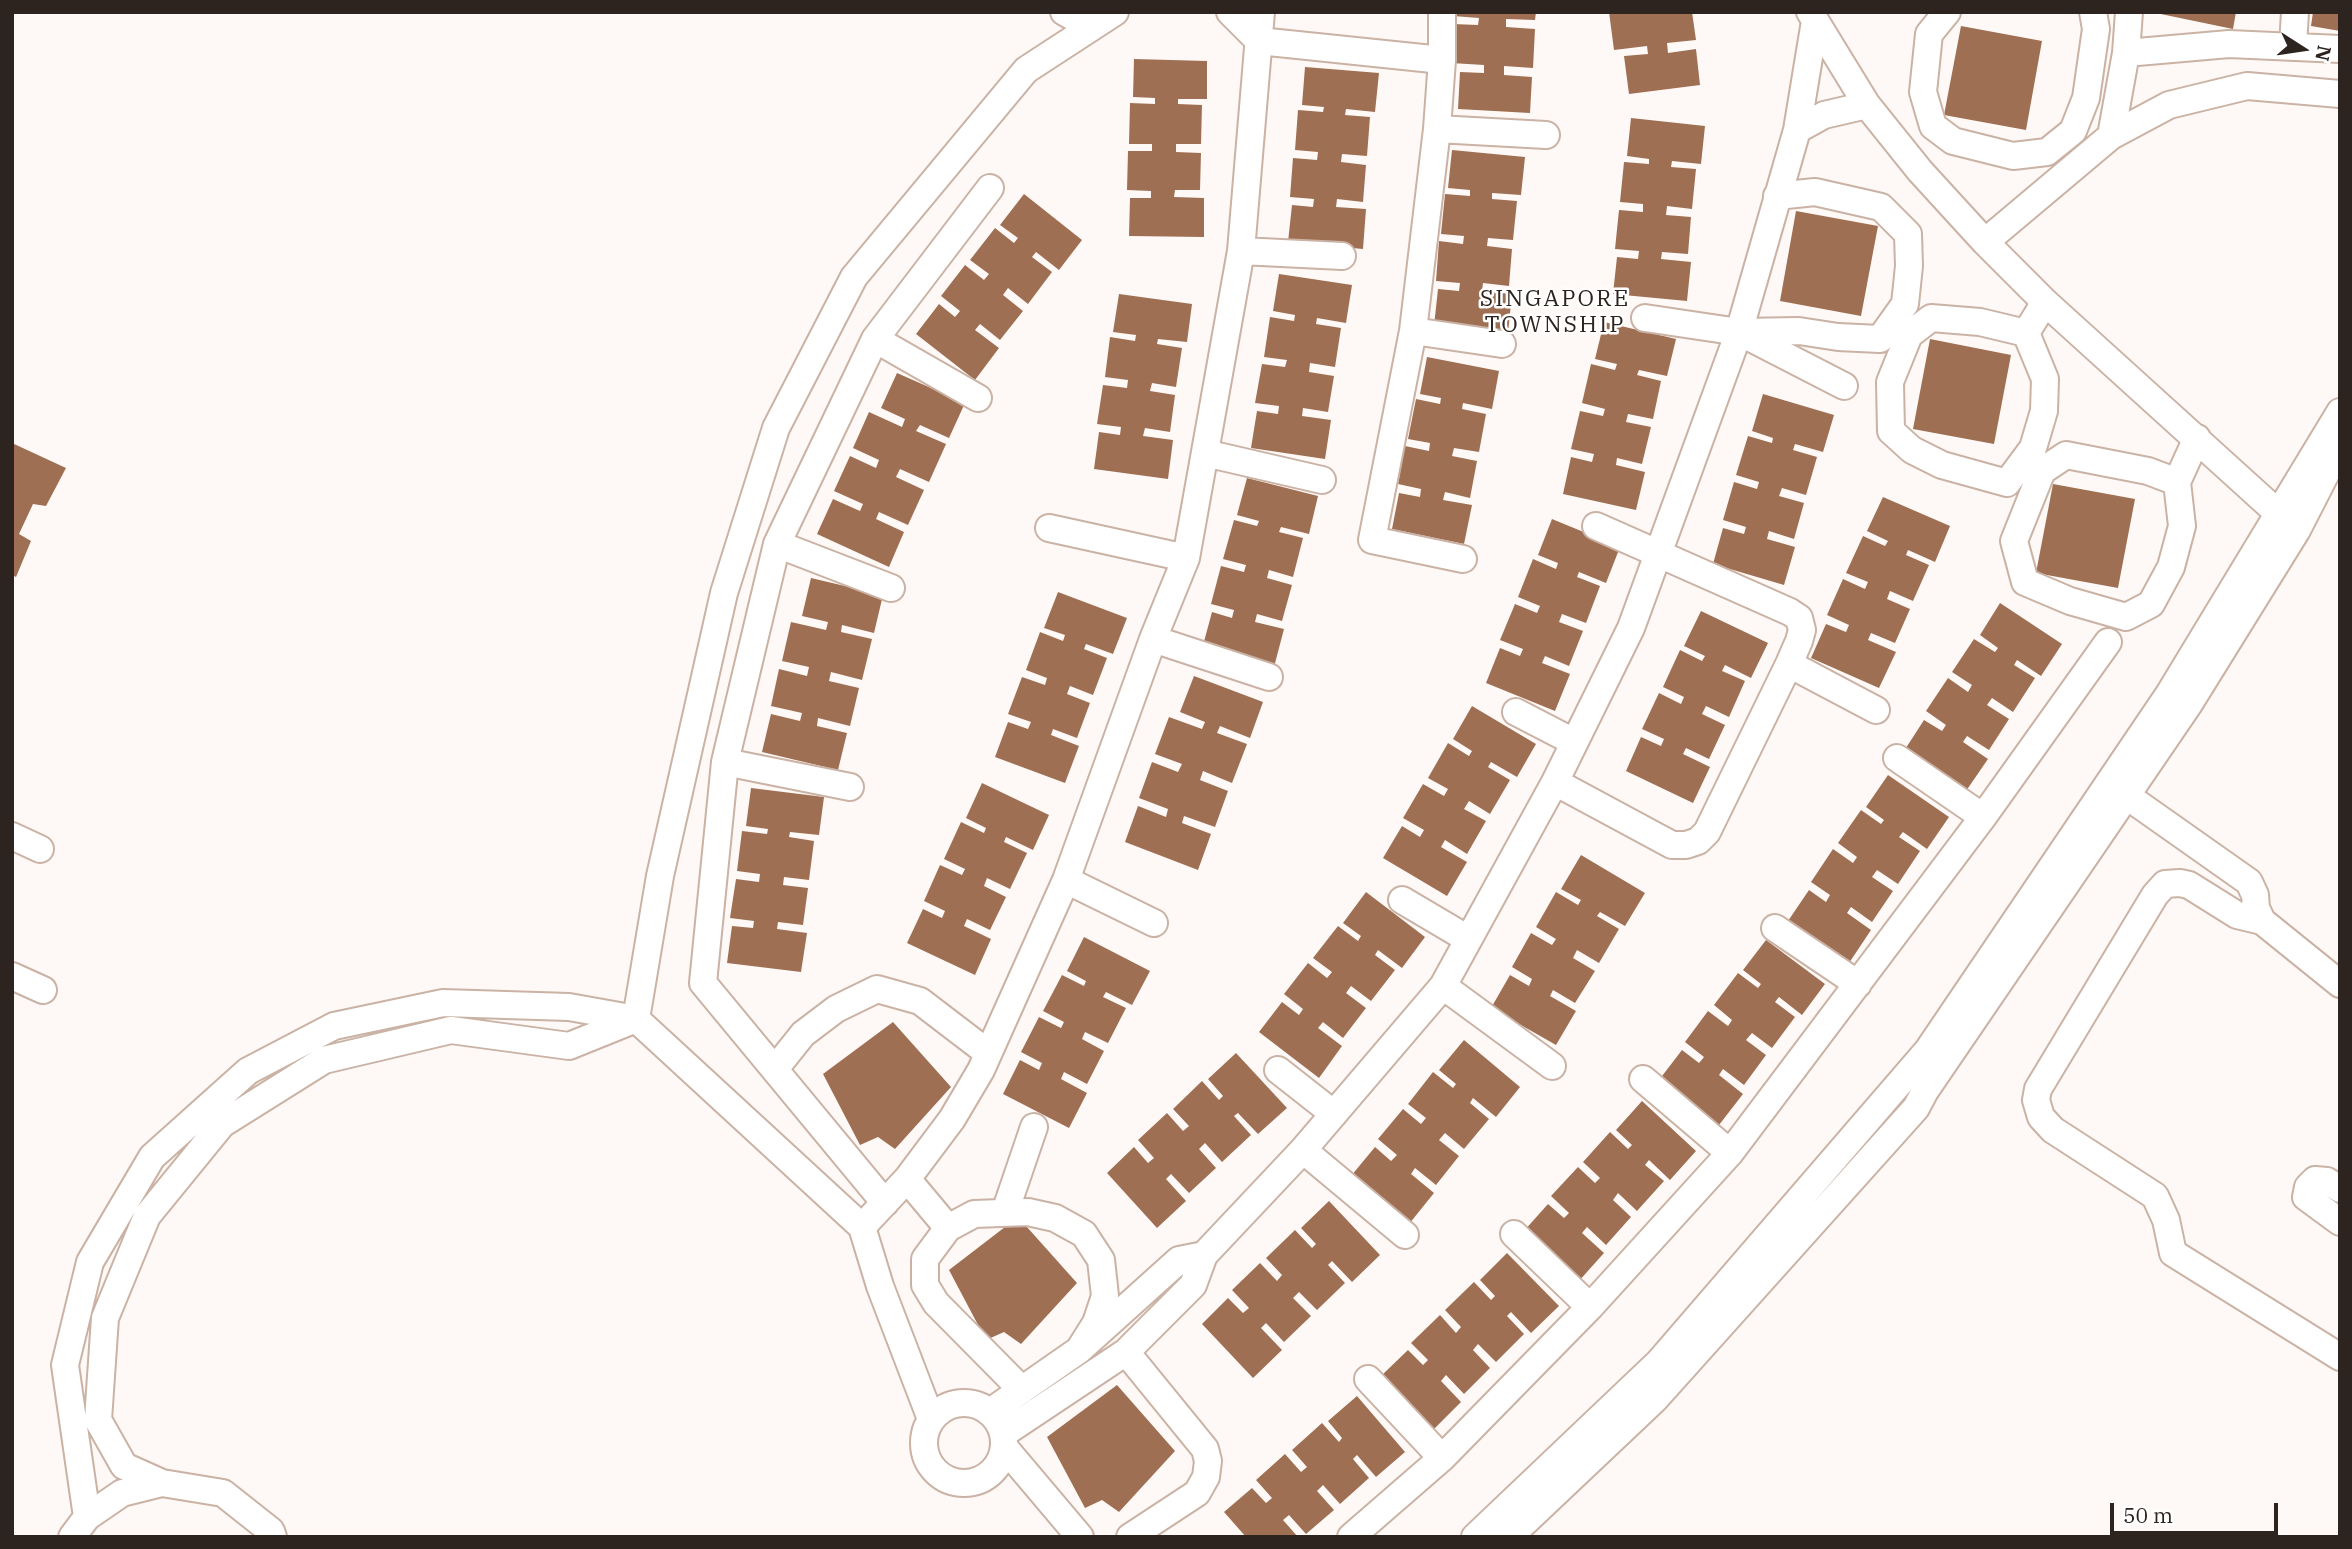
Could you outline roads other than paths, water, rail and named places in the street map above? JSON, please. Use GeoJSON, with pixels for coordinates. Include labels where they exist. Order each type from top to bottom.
{"type":"FeatureCollection","features":[{"type":"Feature","properties":{"kind":"street"},"geometry":{"type":"LineString","coordinates":[[1064,12],[1091,27]]}},
{"type":"Feature","properties":{"kind":"street"},"geometry":{"type":"LineString","coordinates":[[636,1019],[660,876],[724,593],[776,428],[854,277],[1026,69],[1115,12]]}},
{"type":"Feature","properties":{"kind":"street"},"geometry":{"type":"LineString","coordinates":[[1230,12],[1258,41],[1442,60]]}},
{"type":"Feature","properties":{"kind":"street"},"geometry":{"type":"LineString","coordinates":[[862,1227],[907,1179],[951,1119],[988,1053],[1066,880],[1153,639],[1186,558],[1241,251],[1261,12]]}},
{"type":"Feature","properties":{"kind":"street"},"geometry":{"type":"LineString","coordinates":[[1442,12],[1437,129],[1413,331],[1372,540],[1463,559]]}},
{"type":"Feature","properties":{"kind":"street"},"geometry":{"type":"LineString","coordinates":[[1947,12],[1929,34],[1923,92],[1933,127],[1952,141],[2014,156],[2047,152],[2073,131],[2086,98],[2096,29],[2094,12]]}},
{"type":"Feature","properties":{"kind":"street"},"geometry":{"type":"LineString","coordinates":[[2111,136],[2126,53],[2129,12]]}},
{"type":"Feature","properties":{"kind":"street"},"geometry":{"type":"LineString","coordinates":[[2293,46],[2295,12]]}},
{"type":"Feature","properties":{"kind":"street"},"geometry":{"type":"LineString","coordinates":[[1813,17],[1867,105],[1920,171],[1985,242],[2045,302],[2287,522]]}},
{"type":"Feature","properties":{"kind":"street"},"geometry":{"type":"LineString","coordinates":[[1080,1537],[1004,1441],[999,1422],[990,1412],[979,1405],[965,1402],[952,1404],[940,1409],[925,1431],[923,1445],[926,1458],[943,1478],[956,1483],[969,1483],[982,1480],[993,1472],[1000,1460],[1004,1441],[1126,1352],[1193,1285],[1204,1255],[1303,1150],[1443,986],[1555,782],[1631,628],[1739,332],[1797,130],[1813,17]]}},
{"type":"Feature","properties":{"kind":"street"},"geometry":{"type":"LineString","coordinates":[[2126,53],[2230,44],[2340,48]]}},
{"type":"Feature","properties":{"kind":"street"},"geometry":{"type":"LineString","coordinates":[[1985,242],[2111,136],[2169,105],[2247,86],[2340,94]]}},
{"type":"Feature","properties":{"kind":"street"},"geometry":{"type":"LineString","coordinates":[[1797,130],[1824,115],[1867,105]]}},
{"type":"Feature","properties":{"kind":"street"},"geometry":{"type":"LineString","coordinates":[[1437,129],[1546,135]]}},
{"type":"Feature","properties":{"kind":"street"},"geometry":{"type":"LineString","coordinates":[[885,1203],[703,983],[725,762],[777,544],[875,339],[990,188]]}},
{"type":"Feature","properties":{"kind":"street"},"geometry":{"type":"LineString","coordinates":[[1645,318],[1739,332],[1799,331],[1838,337],[1880,339],[1905,304],[1909,266],[1908,234],[1881,207],[1815,192],[1777,196]]}},
{"type":"Feature","properties":{"kind":"street"},"geometry":{"type":"LineString","coordinates":[[1241,251],[1342,256]]}},
{"type":"Feature","properties":{"kind":"street"},"geometry":{"type":"LineString","coordinates":[[2025,333],[2045,302]]}},
{"type":"Feature","properties":{"kind":"street"},"geometry":{"type":"LineString","coordinates":[[1931,318],[1980,322],[2025,333],[2045,379],[2044,411],[2032,448],[2007,483],[1942,465],[1912,450],[1891,430],[1890,382],[1909,335],[1931,318]]}},
{"type":"Feature","properties":{"kind":"street"},"geometry":{"type":"LineString","coordinates":[[1413,331],[1502,344]]}},
{"type":"Feature","properties":{"kind":"street"},"geometry":{"type":"LineString","coordinates":[[1739,332],[1844,386]]}},
{"type":"Feature","properties":{"kind":"street"},"geometry":{"type":"LineString","coordinates":[[875,339],[978,398]]}},
{"type":"Feature","properties":{"kind":"street"},"geometry":{"type":"LineString","coordinates":[[1509,1537],[1655,1399],[1916,1108],[2189,704],[2287,522],[2340,412]]}},
{"type":"Feature","properties":{"kind":"street"},"geometry":{"type":"LineString","coordinates":[[2177,482],[2148,471],[2066,455],[2042,471],[2014,541],[2025,582],[2070,601],[2126,617],[2151,604],[2171,568],[2182,526],[2177,482],[2197,438]]}},
{"type":"Feature","properties":{"kind":"street"},"geometry":{"type":"LineString","coordinates":[[1475,1537],[1659,1362],[1928,1049],[2340,446]]}},
{"type":"Feature","properties":{"kind":"street"},"geometry":{"type":"LineString","coordinates":[[1205,453],[1322,480]]}},
{"type":"Feature","properties":{"kind":"street"},"geometry":{"type":"LineString","coordinates":[[1555,782],[1672,845],[1686,845],[1698,841],[1707,832],[1789,664],[1802,630],[1799,618],[1790,612],[1596,526]]}},
{"type":"Feature","properties":{"kind":"street"},"geometry":{"type":"LineString","coordinates":[[1049,528],[1186,558]]}},
{"type":"Feature","properties":{"kind":"street"},"geometry":{"type":"LineString","coordinates":[[777,544],[891,588]]}},
{"type":"Feature","properties":{"kind":"street"},"geometry":{"type":"LineString","coordinates":[[1153,639],[1269,677]]}},
{"type":"Feature","properties":{"kind":"street"},"geometry":{"type":"LineString","coordinates":[[1351,1537],[1443,1458],[1590,1307],[1730,1153],[1983,817],[2108,642]]}},
{"type":"Feature","properties":{"kind":"street"},"geometry":{"type":"LineString","coordinates":[[1789,664],[1876,710]]}},
{"type":"Feature","properties":{"kind":"street"},"geometry":{"type":"LineString","coordinates":[[1516,712],[1574,742]]}},
{"type":"Feature","properties":{"kind":"street"},"geometry":{"type":"LineString","coordinates":[[1897,758],[1983,817]]}},
{"type":"Feature","properties":{"kind":"street"},"geometry":{"type":"LineString","coordinates":[[725,762],[850,787]]}},
{"type":"Feature","properties":{"kind":"street"},"geometry":{"type":"LineString","coordinates":[[2127,796],[2249,882],[2262,921]]}},
{"type":"Feature","properties":{"kind":"street"},"geometry":{"type":"LineString","coordinates":[[12,836],[40,849]]}},
{"type":"Feature","properties":{"kind":"street"},"geometry":{"type":"LineString","coordinates":[[1066,880],[1154,923]]}},
{"type":"Feature","properties":{"kind":"street"},"geometry":{"type":"LineString","coordinates":[[2340,984],[2262,921],[2237,915],[2189,885],[2165,884],[2155,895],[2038,1089],[2036,1100],[2041,1117],[2053,1130],[2155,1196],[2166,1220],[2173,1253],[2340,1357]]}},
{"type":"Feature","properties":{"kind":"street"},"geometry":{"type":"LineString","coordinates":[[1402,900],[1468,939]]}},
{"type":"Feature","properties":{"kind":"street"},"geometry":{"type":"LineString","coordinates":[[1776,928],[1858,984]]}},
{"type":"Feature","properties":{"kind":"street"},"geometry":{"type":"LineString","coordinates":[[12,976],[43,990]]}},
{"type":"Feature","properties":{"kind":"street"},"geometry":{"type":"LineString","coordinates":[[1443,986],[1552,1066]]}},
{"type":"Feature","properties":{"kind":"street"},"geometry":{"type":"LineString","coordinates":[[775,1069],[803,1034],[836,1009],[877,989],[920,1001],[988,1053]]}},
{"type":"Feature","properties":{"kind":"street"},"geometry":{"type":"LineString","coordinates":[[80,1527],[65,1365],[90,1262],[152,1157],[248,1071],[334,1026],[443,1003],[569,1007],[636,1019],[862,1227],[880,1286],[931,1419]]}},
{"type":"Feature","properties":{"kind":"street"},"geometry":{"type":"LineString","coordinates":[[273,1537],[271,1531],[223,1493],[162,1483],[124,1465],[98,1420],[105,1318],[147,1216],[222,1125],[324,1060],[451,1030],[569,1046],[636,1019]]}},
{"type":"Feature","properties":{"kind":"street"},"geometry":{"type":"LineString","coordinates":[[1278,1070],[1334,1114]]}},
{"type":"Feature","properties":{"kind":"street"},"geometry":{"type":"LineString","coordinates":[[1643,1079],[1730,1153]]}},
{"type":"Feature","properties":{"kind":"street"},"geometry":{"type":"LineString","coordinates":[[1005,1212],[1034,1127]]}},
{"type":"Feature","properties":{"kind":"street"},"geometry":{"type":"LineString","coordinates":[[1303,1150],[1405,1235]]}},
{"type":"Feature","properties":{"kind":"street"},"geometry":{"type":"LineString","coordinates":[[907,1179],[948,1228]]}},
{"type":"Feature","properties":{"kind":"street"},"geometry":{"type":"LineString","coordinates":[[2340,1189],[2327,1181],[2315,1180],[2308,1187],[2306,1197],[2340,1223]]}},
{"type":"Feature","properties":{"kind":"street"},"geometry":{"type":"LineString","coordinates":[[1022,1390],[936,1303],[925,1285],[925,1259],[948,1228],[974,1214],[1028,1212],[1055,1218],[1084,1234],[1101,1260],[1105,1296],[1096,1323],[1079,1350]]}},
{"type":"Feature","properties":{"kind":"street"},"geometry":{"type":"LineString","coordinates":[[1514,1234],[1590,1307]]}},
{"type":"Feature","properties":{"kind":"street"},"geometry":{"type":"LineString","coordinates":[[990,1412],[1079,1350],[1179,1260],[1204,1255]]}},
{"type":"Feature","properties":{"kind":"street"},"geometry":{"type":"LineString","coordinates":[[1126,1352],[1205,1449],[1208,1461],[1206,1477],[1197,1493],[1130,1537]]}},
{"type":"Feature","properties":{"kind":"street"},"geometry":{"type":"LineString","coordinates":[[1368,1379],[1443,1458]]}},
{"type":"Feature","properties":{"kind":"street"},"geometry":{"type":"LineString","coordinates":[[80,1527],[122,1493],[162,1483]]}},
{"type":"Feature","properties":{"kind":"district","name":"SINGAPORE TOWNSHIP"},"geometry":{"type":"Point","coordinates":[1555,312]}}]}
